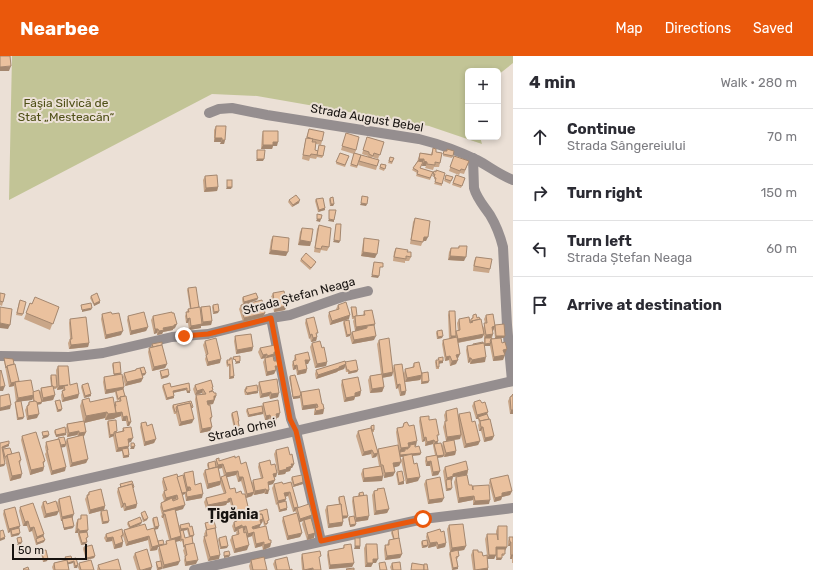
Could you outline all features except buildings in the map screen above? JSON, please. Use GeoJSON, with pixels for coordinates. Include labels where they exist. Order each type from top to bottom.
{"type":"FeatureCollection","features":[{"type":"Feature","properties":{"kind":"street","name":"Strada August Bebel"},"geometry":{"type":"LineString","coordinates":[[209,113],[232,108],[394,135],[436,144],[473,158],[500,175],[513,180]]}},
{"type":"Feature","properties":{"kind":"street"},"geometry":{"type":"LineString","coordinates":[[473,158],[475,193],[479,202],[495,225],[503,247],[507,325],[513,381]]}},
{"type":"Feature","properties":{"kind":"street","name":"Strada Ștefan Neaga"},"geometry":{"type":"LineString","coordinates":[[0,356],[69,357],[103,353],[172,338],[208,334],[271,318],[290,315],[342,297],[368,291]]}},
{"type":"Feature","properties":{"kind":"street"},"geometry":{"type":"LineString","coordinates":[[271,318],[290,419],[296,431],[321,541]]}},
{"type":"Feature","properties":{"kind":"street","name":"Strada Orhei"},"geometry":{"type":"LineString","coordinates":[[0,499],[513,381]]}},
{"type":"Feature","properties":{"kind":"street"},"geometry":{"type":"LineString","coordinates":[[194,570],[423,519],[513,508]]}},
{"type":"Feature","properties":{"kind":"green space","name":"Fâşia Silvică de Stat „Mesteacăn“"},"geometry":{"type":"Polygon","coordinates":[[[12,56],[513,56],[513,63],[501,73],[501,68],[465,68],[465,138],[429,126],[257,96],[212,94],[9,200],[12,56]]]}},
{"type":"Feature","properties":{"kind":"green space","name":"Fâşia Silvică de Stat „Mesteacăn“"},"geometry":{"type":"Polygon","coordinates":[[[470,140],[481,140],[482,144],[470,140]]]}},
{"type":"Feature","properties":{"kind":"district","name":"Țigănia"},"geometry":{"type":"Point","coordinates":[233,514]}},
{"type":"Feature","properties":{"kind":"route"},"geometry":{"type":"LineString","coordinates":[[184,336],[208,334],[271,318],[290,419],[296,431],[321,541],[423,519]]}}]}
